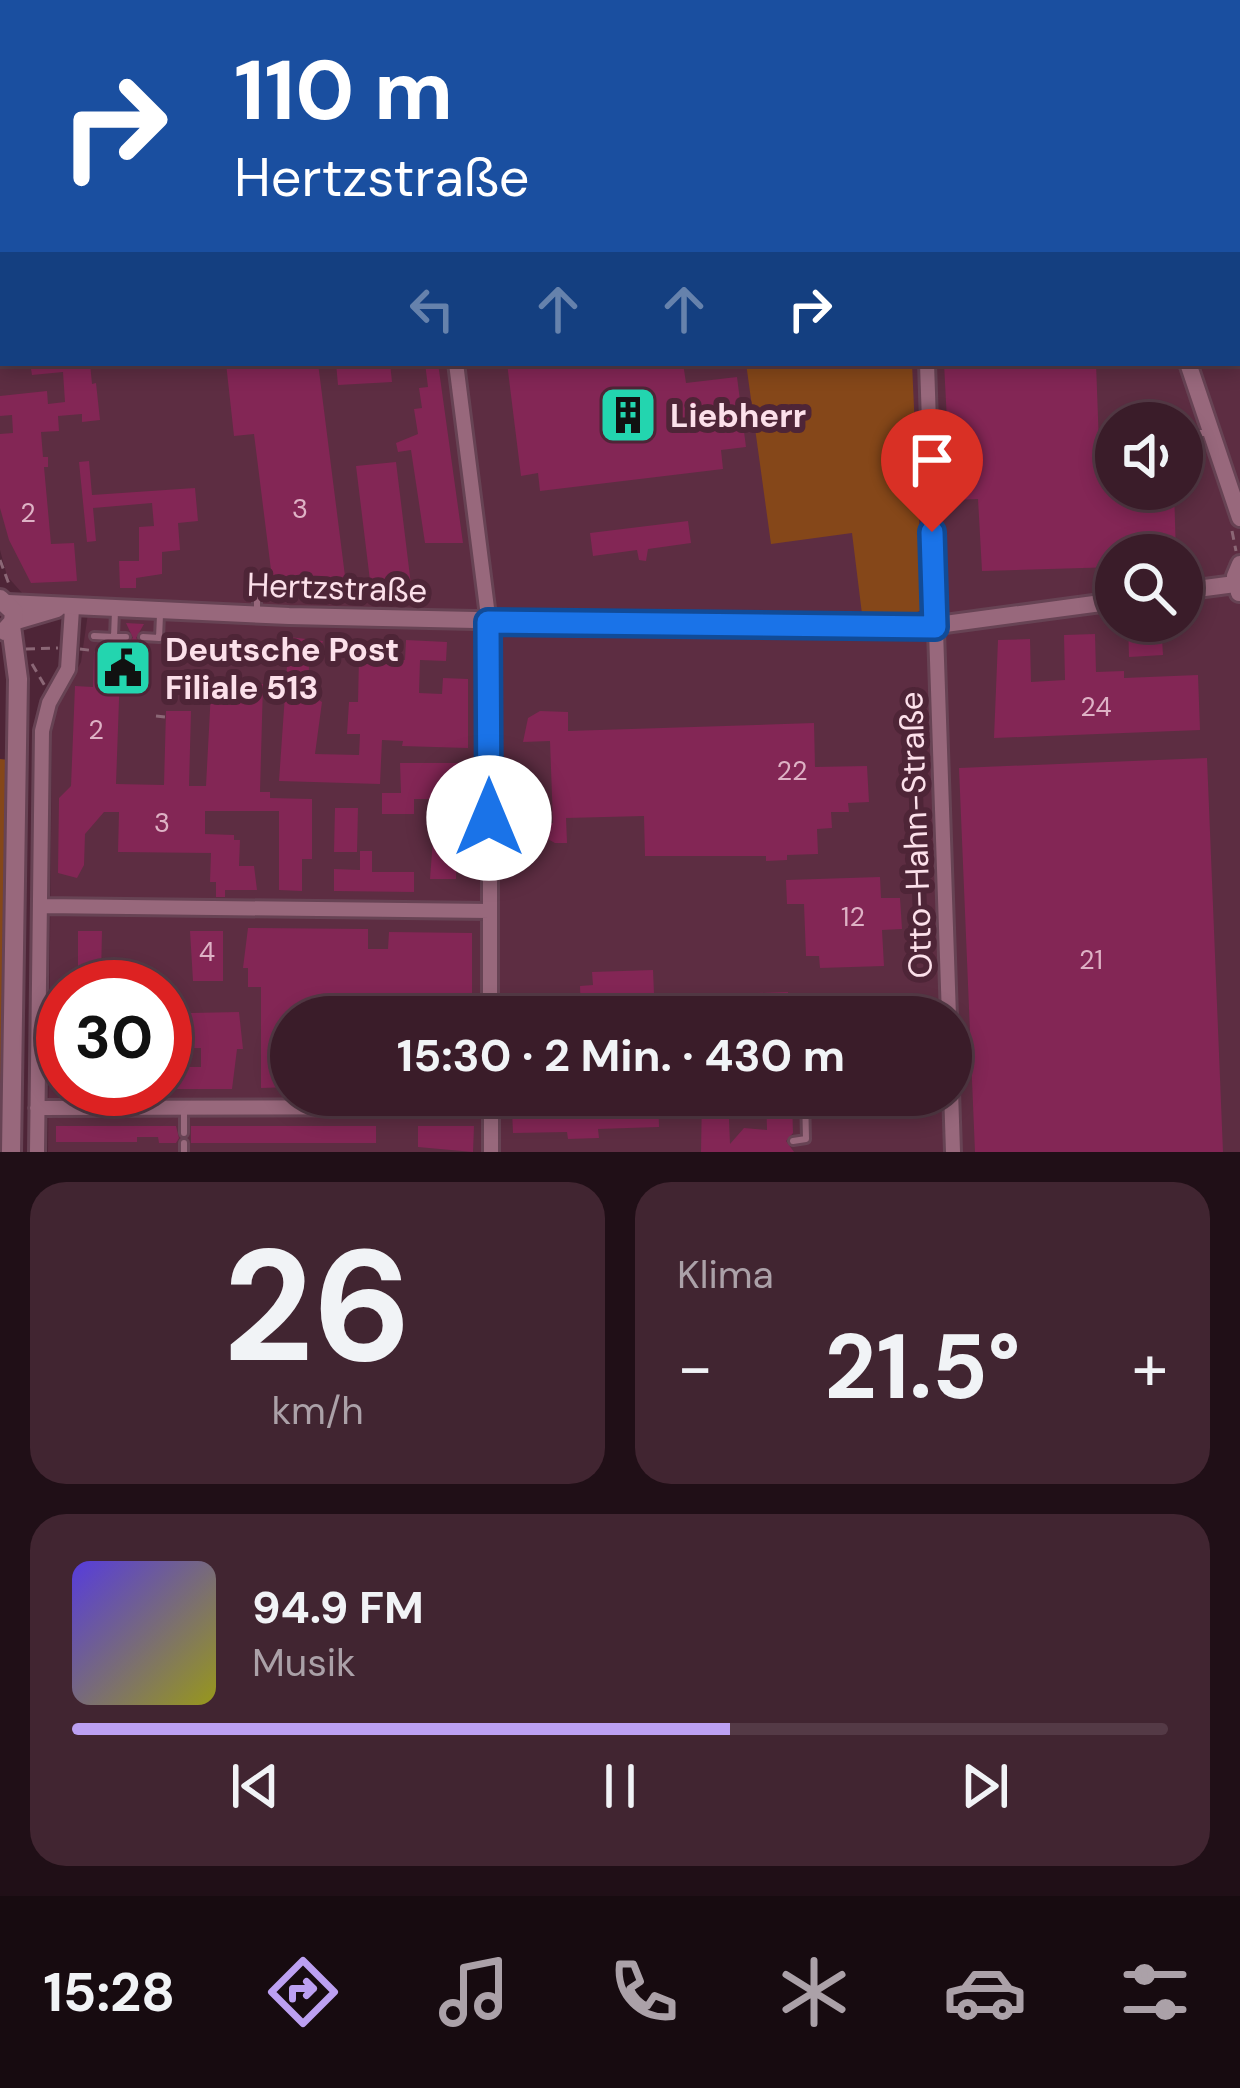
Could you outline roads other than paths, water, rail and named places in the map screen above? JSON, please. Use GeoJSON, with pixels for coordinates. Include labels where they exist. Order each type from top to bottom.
{"type":"FeatureCollection","features":[{"type":"Feature","properties":{"kind":"main road"},"geometry":{"type":"LineString","coordinates":[[2,578],[18,679],[10,1152]]}},
{"type":"Feature","properties":{"kind":"street"},"geometry":{"type":"LineString","coordinates":[[456,366],[488,622],[496,864],[490,911],[490,996]]}},
{"type":"Feature","properties":{"kind":"street","name":"Otto-Hahn-Straße"},"geometry":{"type":"LineString","coordinates":[[927,366],[948,996]]}},
{"type":"Feature","properties":{"kind":"street"},"geometry":{"type":"LineString","coordinates":[[1189,366],[1240,518]]}},
{"type":"Feature","properties":{"kind":"street"},"geometry":{"type":"LineString","coordinates":[[1203,591],[1238,589],[1240,564]]}},
{"type":"Feature","properties":{"kind":"street","name":"Hertzstraße"},"geometry":{"type":"LineString","coordinates":[[5,618],[65,609],[891,634],[1095,604]]}},
{"type":"Feature","properties":{"kind":"street"},"geometry":{"type":"LineString","coordinates":[[41,960],[42,730],[72,649],[65,609]]}},
{"type":"Feature","properties":{"kind":"street"},"geometry":{"type":"LineString","coordinates":[[42,906],[490,911]]}},
{"type":"Feature","properties":{"kind":"street"},"geometry":{"type":"LineString","coordinates":[[192,1107],[270,1105]]}},
{"type":"Feature","properties":{"kind":"street"},"geometry":{"type":"LineString","coordinates":[[37,1116],[37,1152]]}},
{"type":"Feature","properties":{"kind":"street"},"geometry":{"type":"LineString","coordinates":[[491,1116],[491,1152]]}},
{"type":"Feature","properties":{"kind":"street"},"geometry":{"type":"LineString","coordinates":[[952,1116],[953,1152]]}},
{"type":"Feature","properties":{"kind":"lane"},"geometry":{"type":"LineString","coordinates":[[1203,433],[1211,433]]}},
{"type":"Feature","properties":{"kind":"lane"},"geometry":{"type":"LineString","coordinates":[[257,581],[257,615]]}},
{"type":"Feature","properties":{"kind":"lane"},"geometry":{"type":"LineString","coordinates":[[114,637],[115,610]]}},
{"type":"Feature","properties":{"kind":"lane"},"geometry":{"type":"LineString","coordinates":[[143,637],[159,638],[160,612]]}},
{"type":"Feature","properties":{"kind":"lane"},"geometry":{"type":"LineString","coordinates":[[94,636],[125,637]]}},
{"type":"Feature","properties":{"kind":"lane"},"geometry":{"type":"LineString","coordinates":[[184,1116],[184,1133]]}},
{"type":"Feature","properties":{"kind":"lane"},"geometry":{"type":"LineString","coordinates":[[794,1141],[806,1138],[805,1116]]}},
{"type":"Feature","properties":{"kind":"place","name":"Liebherr"},"geometry":{"type":"Point","coordinates":[628,415]}},
{"type":"Feature","properties":{"kind":"place","name":"Deutsche Post Filiale 513"},"geometry":{"type":"Point","coordinates":[123,668]}}]}
